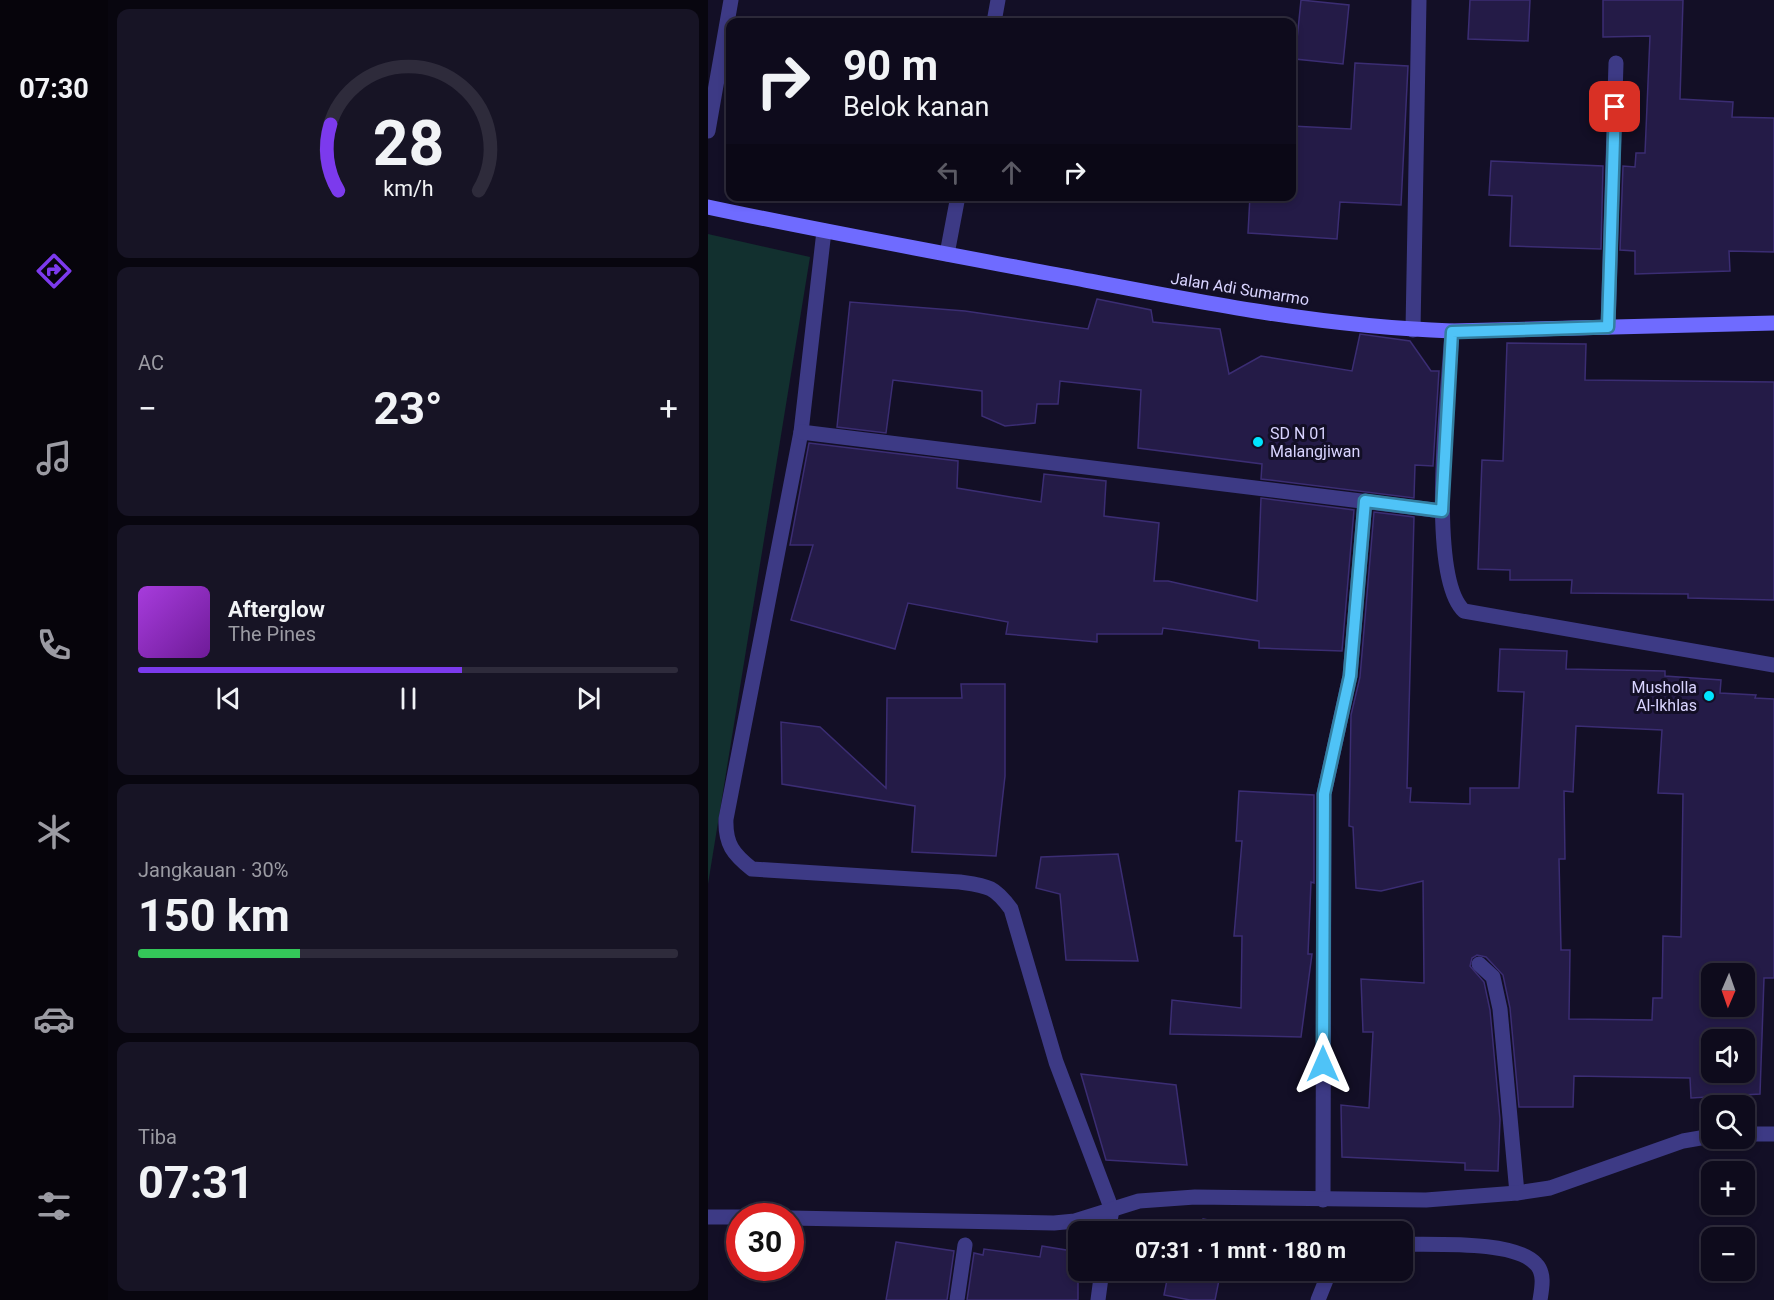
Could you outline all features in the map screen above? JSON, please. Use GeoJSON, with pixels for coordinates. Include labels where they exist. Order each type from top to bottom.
{"type":"FeatureCollection","features":[{"type":"Feature","properties":{"kind":"main road","name":"Jalan Adi Sumarmo"},"geometry":{"type":"LineString","coordinates":[[708,207],[824,231],[1258,312],[1413,330],[1452,332],[1774,323]]}},
{"type":"Feature","properties":{"kind":"street"},"geometry":{"type":"LineString","coordinates":[[728,18],[731,0]]}},
{"type":"Feature","properties":{"kind":"street"},"geometry":{"type":"LineString","coordinates":[[995,18],[998,0]]}},
{"type":"Feature","properties":{"kind":"street"},"geometry":{"type":"LineString","coordinates":[[1413,330],[1419,0]]}},
{"type":"Feature","properties":{"kind":"street"},"geometry":{"type":"LineString","coordinates":[[708,131],[726,28]]}},
{"type":"Feature","properties":{"kind":"street"},"geometry":{"type":"LineString","coordinates":[[1608,327],[1616,63]]}},
{"type":"Feature","properties":{"kind":"street"},"geometry":{"type":"LineString","coordinates":[[947,254],[957,201]]}},
{"type":"Feature","properties":{"kind":"street"},"geometry":{"type":"LineString","coordinates":[[824,231],[801,432],[726,819],[725,837],[733,854],[752,869],[960,882],[992,887],[1002,896],[1011,909],[1056,1062],[1112,1210],[1110,1221]]}},
{"type":"Feature","properties":{"kind":"street"},"geometry":{"type":"LineString","coordinates":[[1452,332],[1442,511],[1446,564],[1456,603],[1464,611],[1774,665]]}},
{"type":"Feature","properties":{"kind":"street"},"geometry":{"type":"LineString","coordinates":[[801,432],[1442,511]]}},
{"type":"Feature","properties":{"kind":"street"},"geometry":{"type":"LineString","coordinates":[[1323,1200],[1324,794],[1350,676],[1365,501]]}},
{"type":"Feature","properties":{"kind":"street"},"geometry":{"type":"LineString","coordinates":[[1479,964],[1493,977],[1500,1009],[1517,1193]]}},
{"type":"Feature","properties":{"kind":"street"},"geometry":{"type":"LineString","coordinates":[[1755,1134],[1774,1134]]}},
{"type":"Feature","properties":{"kind":"street"},"geometry":{"type":"LineString","coordinates":[[804,1218],[1054,1223],[1075,1221],[1139,1201],[1195,1197],[1426,1200],[1517,1193],[1550,1188],[1683,1141],[1701,1138]]}},
{"type":"Feature","properties":{"kind":"street"},"geometry":{"type":"LineString","coordinates":[[708,1217],[726,1217]]}},
{"type":"Feature","properties":{"kind":"street"},"geometry":{"type":"LineString","coordinates":[[1413,1244],[1496,1248],[1525,1255],[1537,1264],[1542,1276],[1540,1300]]}},
{"type":"Feature","properties":{"kind":"street"},"geometry":{"type":"LineString","coordinates":[[957,1300],[965,1245]]}},
{"type":"Feature","properties":{"kind":"street"},"geometry":{"type":"LineString","coordinates":[[1098,1300],[1101,1281]]}},
{"type":"Feature","properties":{"kind":"street"},"geometry":{"type":"LineString","coordinates":[[1318,1300],[1326,1281]]}},
{"type":"Feature","properties":{"kind":"green space"},"geometry":{"type":"Polygon","coordinates":[[[708,234],[810,257],[708,884],[708,234]]]}},
{"type":"Feature","properties":{"kind":"building"},"geometry":{"type":"Polygon","coordinates":[[[1301,0],[1349,5],[1343,64],[1296,59],[1301,0]]]}},
{"type":"Feature","properties":{"kind":"building"},"geometry":{"type":"Polygon","coordinates":[[[1470,0],[1530,0],[1528,41],[1468,39],[1470,0]]]}},
{"type":"Feature","properties":{"kind":"building"},"geometry":{"type":"Polygon","coordinates":[[[1603,0],[1683,0],[1680,99],[1733,102],[1732,117],[1774,118],[1774,252],[1729,251],[1730,271],[1635,274],[1635,251],[1620,250],[1623,166],[1635,167],[1636,153],[1645,153],[1650,36],[1603,37],[1603,0]]]}},
{"type":"Feature","properties":{"kind":"building"},"geometry":{"type":"Polygon","coordinates":[[[1355,63],[1408,66],[1401,205],[1340,202],[1337,239],[1248,233],[1250,201],[1296,201],[1296,126],[1351,129],[1355,63]]]}},
{"type":"Feature","properties":{"kind":"building"},"geometry":{"type":"Polygon","coordinates":[[[1491,161],[1603,166],[1601,249],[1510,246],[1512,196],[1489,195],[1491,161]]]}},
{"type":"Feature","properties":{"kind":"building"},"geometry":{"type":"Polygon","coordinates":[[[1097,299],[1151,310],[1153,322],[1220,329],[1229,374],[1261,356],[1352,371],[1360,334],[1410,341],[1431,371],[1439,371],[1433,466],[1415,465],[1414,498],[1261,479],[1262,464],[1138,448],[1141,390],[1060,381],[1058,404],[1037,404],[1035,423],[1005,426],[982,416],[982,391],[893,380],[886,433],[837,427],[850,302],[965,311],[1088,329],[1097,299]]]}},
{"type":"Feature","properties":{"kind":"building"},"geometry":{"type":"Polygon","coordinates":[[[1507,343],[1586,344],[1585,380],[1774,382],[1774,600],[1688,598],[1688,594],[1571,593],[1572,580],[1510,580],[1510,570],[1478,569],[1482,460],[1503,461],[1507,343]]]}},
{"type":"Feature","properties":{"kind":"building"},"geometry":{"type":"Polygon","coordinates":[[[809,443],[958,461],[957,488],[1041,502],[1044,474],[1106,481],[1104,516],[1159,523],[1154,581],[1168,581],[1257,601],[1261,498],[1354,510],[1342,651],[1259,648],[1259,641],[1163,628],[1162,634],[1097,634],[1097,642],[1006,634],[1008,622],[908,603],[895,649],[791,620],[813,545],[790,545],[809,443]]]}},
{"type":"Feature","properties":{"kind":"building"},"geometry":{"type":"Polygon","coordinates":[[[1374,512],[1414,517],[1407,788],[1411,788],[1410,802],[1470,804],[1470,788],[1519,788],[1524,692],[1498,691],[1500,649],[1567,651],[1566,669],[1665,671],[1665,676],[1721,680],[1720,693],[1756,695],[1755,698],[1774,699],[1774,978],[1764,978],[1760,1094],[1701,1095],[1701,1097],[1691,1098],[1690,1078],[1574,1076],[1573,1107],[1519,1107],[1510,1008],[1503,975],[1486,957],[1477,955],[1472,958],[1470,966],[1484,982],[1490,1010],[1500,1119],[1498,1171],[1465,1170],[1465,1163],[1342,1157],[1341,1105],[1369,1108],[1373,1032],[1363,1032],[1361,979],[1424,983],[1423,881],[1381,891],[1356,888],[1353,827],[1349,826],[1351,715],[1360,677],[1374,512]],[[1576,726],[1573,792],[1564,791],[1565,859],[1559,859],[1561,950],[1570,950],[1569,1019],[1652,1020],[1653,998],[1662,998],[1663,936],[1681,937],[1683,794],[1658,793],[1662,730],[1576,726]]]}},
{"type":"Feature","properties":{"kind":"building"},"geometry":{"type":"Polygon","coordinates":[[[961,684],[1005,684],[1005,776],[996,856],[912,852],[915,806],[782,784],[781,722],[820,727],[886,788],[887,698],[962,698],[961,684]]]}},
{"type":"Feature","properties":{"kind":"building"},"geometry":{"type":"Polygon","coordinates":[[[1239,791],[1314,795],[1314,883],[1311,882],[1308,954],[1312,954],[1301,1037],[1170,1034],[1172,1000],[1241,1008],[1242,936],[1234,936],[1242,841],[1236,841],[1239,791]]]}},
{"type":"Feature","properties":{"kind":"building"},"geometry":{"type":"Polygon","coordinates":[[[1118,854],[1138,961],[1066,960],[1060,894],[1036,888],[1041,857],[1118,854]]]}},
{"type":"Feature","properties":{"kind":"building"},"geometry":{"type":"Polygon","coordinates":[[[1081,1074],[1176,1085],[1187,1165],[1106,1160],[1081,1074]]]}},
{"type":"Feature","properties":{"kind":"building"},"geometry":{"type":"Polygon","coordinates":[[[896,1242],[954,1251],[947,1300],[886,1300],[896,1242]]]}},
{"type":"Feature","properties":{"kind":"building"},"geometry":{"type":"Polygon","coordinates":[[[1042,1246],[1068,1250],[1068,1281],[1078,1281],[1078,1300],[967,1300],[974,1253],[983,1255],[984,1249],[1040,1257],[1042,1246]]]}},
{"type":"Feature","properties":{"kind":"building"},"geometry":{"type":"Polygon","coordinates":[[[1167,1281],[1219,1281],[1215,1300],[1190,1300],[1164,1295],[1167,1281]]]}},
{"type":"Feature","properties":{"kind":"place","name":"SD N 01 Malangjiwan"},"geometry":{"type":"Point","coordinates":[1258,442]}},
{"type":"Feature","properties":{"kind":"place","name":"Musholla Al-Ikhlas"},"geometry":{"type":"Point","coordinates":[1709,696]}},
{"type":"Feature","properties":{"kind":"route"},"geometry":{"type":"LineString","coordinates":[[1323,1064],[1324,794],[1350,676],[1365,501],[1442,511],[1452,332],[1608,327],[1615,107]]}}]}
